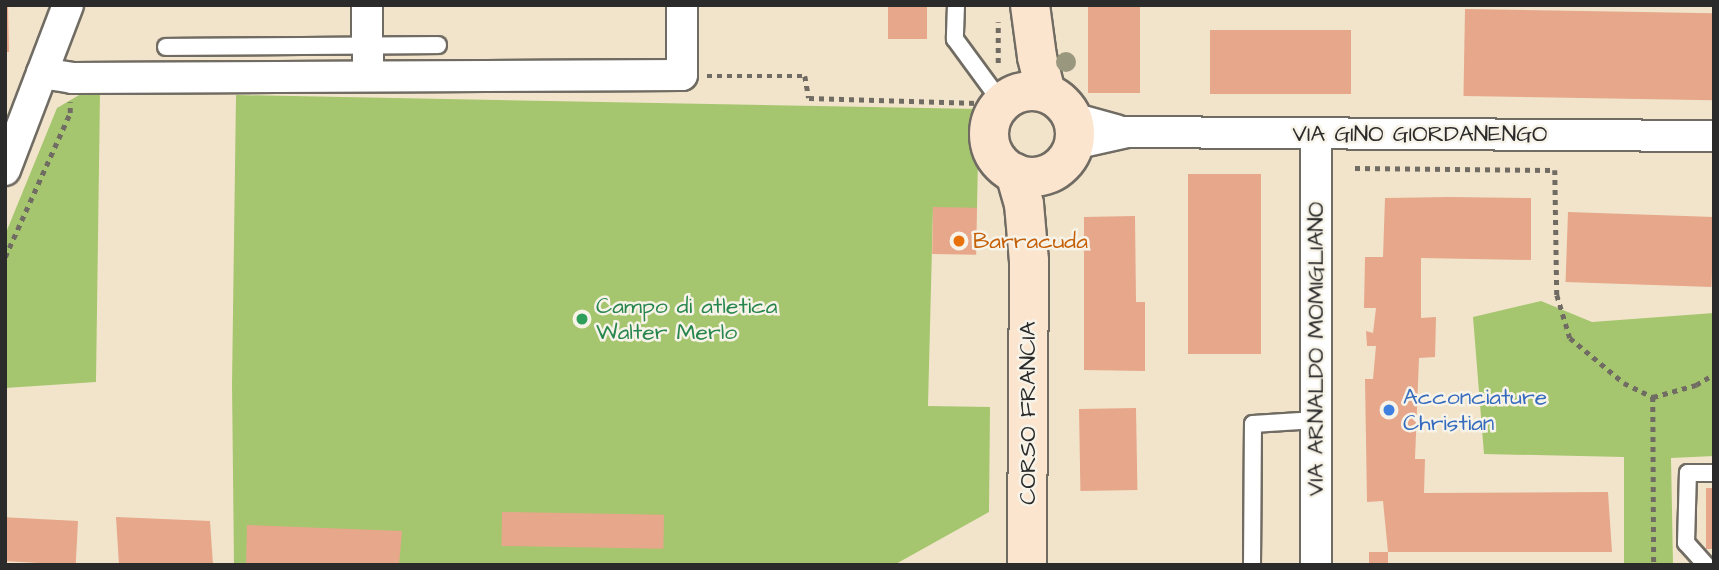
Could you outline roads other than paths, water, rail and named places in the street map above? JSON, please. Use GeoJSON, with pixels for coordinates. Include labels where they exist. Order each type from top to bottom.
{"type":"FeatureCollection","features":[{"type":"Feature","properties":{"kind":"main road"},"geometry":{"type":"LineString","coordinates":[[1030,10],[1023,56],[1031,110],[1060,165],[1032,173],[998,160],[990,145],[990,122],[1031,110]]}},
{"type":"Feature","properties":{"kind":"main road","name":"CORSO FRANCIA"},"geometry":{"type":"LineString","coordinates":[[1027,565],[1029,261],[1024,204],[1032,173]]}},
{"type":"Feature","properties":{"kind":"street"},"geometry":{"type":"LineString","coordinates":[[5,170],[68,5]]}},
{"type":"Feature","properties":{"kind":"street"},"geometry":{"type":"LineString","coordinates":[[367,5],[368,76]]}},
{"type":"Feature","properties":{"kind":"street"},"geometry":{"type":"LineString","coordinates":[[43,73],[72,78],[682,75],[682,5]]}},
{"type":"Feature","properties":{"kind":"street","name":"VIA GINO GIORDANENGO"},"geometry":{"type":"LineString","coordinates":[[1031,110],[1127,132],[1714,136]]}},
{"type":"Feature","properties":{"kind":"street","name":"VIA ARNALDO MOMIGLIANO"},"geometry":{"type":"LineString","coordinates":[[1316,133],[1316,565]]}},
{"type":"Feature","properties":{"kind":"lane"},"geometry":{"type":"LineString","coordinates":[[956,5],[955,39],[1031,110]]}},
{"type":"Feature","properties":{"kind":"lane"},"geometry":{"type":"LineString","coordinates":[[166,47],[438,45]]}},
{"type":"Feature","properties":{"kind":"lane"},"geometry":{"type":"LineString","coordinates":[[1252,565],[1252,424],[1316,420]]}},
{"type":"Feature","properties":{"kind":"lane"},"geometry":{"type":"LineString","coordinates":[[1706,565],[1686,543],[1688,473],[1714,474]]}},
{"type":"Feature","properties":{"kind":"place","name":"Barracuda"},"geometry":{"type":"Point","coordinates":[959,241]}},
{"type":"Feature","properties":{"kind":"place","name":"Campo di atletica Walter Merlo"},"geometry":{"type":"Point","coordinates":[582,319]}},
{"type":"Feature","properties":{"kind":"place","name":"Acconciature Christian"},"geometry":{"type":"Point","coordinates":[1389,410]}}]}
